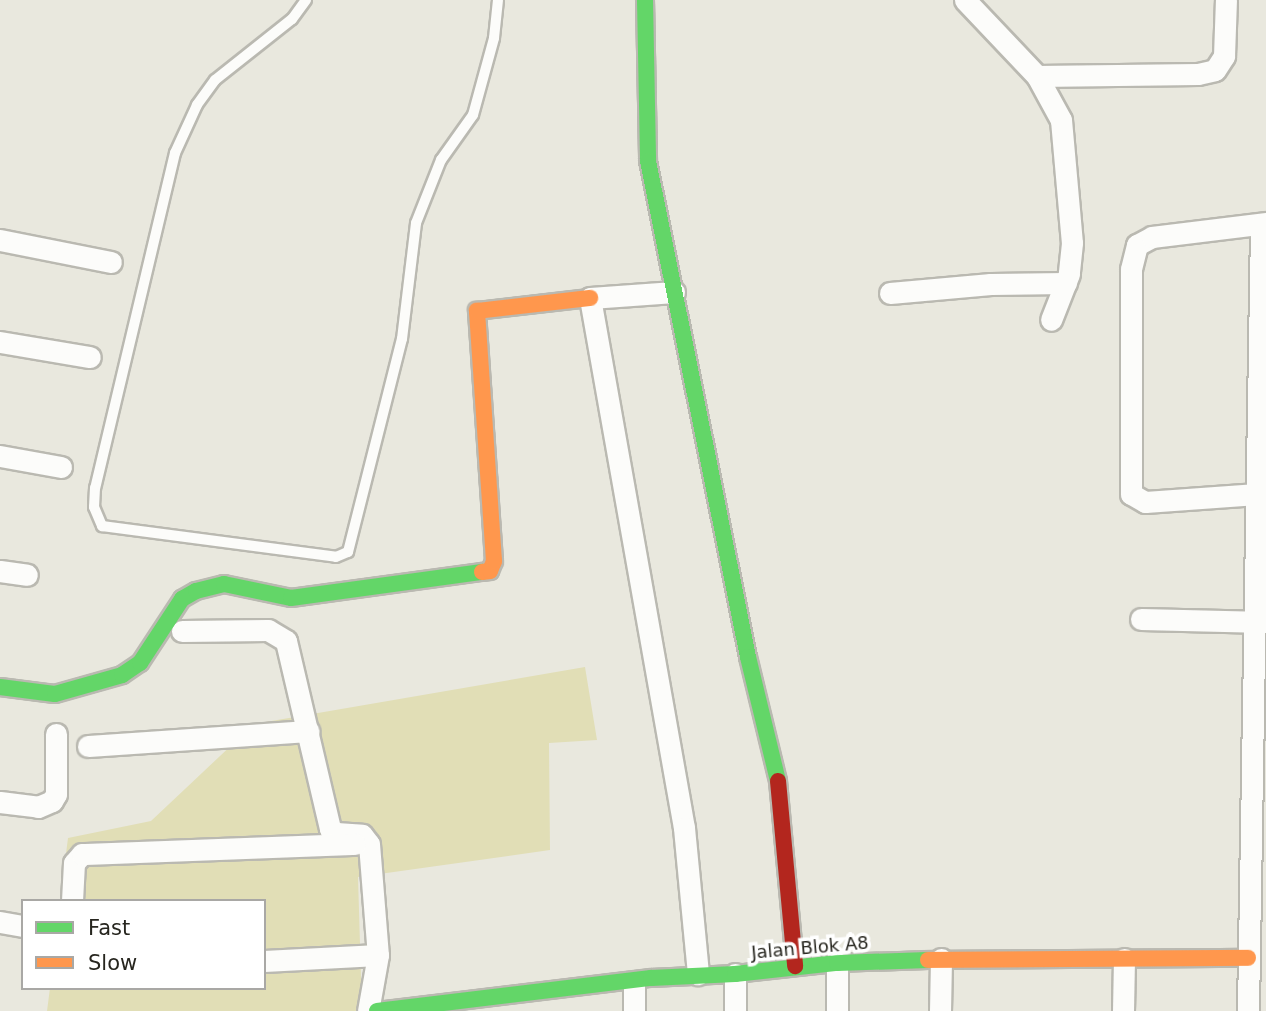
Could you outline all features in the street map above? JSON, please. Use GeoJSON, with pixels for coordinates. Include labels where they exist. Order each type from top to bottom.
{"type":"FeatureCollection","features":[{"type":"Feature","properties":{"kind":"street"},"geometry":{"type":"LineString","coordinates":[[645,0],[648,162],[748,657],[777,771],[795,966]]}},
{"type":"Feature","properties":{"kind":"street"},"geometry":{"type":"LineString","coordinates":[[965,0],[1037,76],[1052,98],[1064,135],[1072,243],[1066,283],[1051,320]]}},
{"type":"Feature","properties":{"kind":"street"},"geometry":{"type":"LineString","coordinates":[[1037,76],[1198,74],[1215,70],[1224,56],[1226,0]]}},
{"type":"Feature","properties":{"kind":"street"},"geometry":{"type":"LineString","coordinates":[[1248,1011],[1261,622],[1257,494],[1263,223],[1152,237],[1137,245],[1131,270],[1130,494],[1145,502],[1257,494]]}},
{"type":"Feature","properties":{"kind":"street"},"geometry":{"type":"LineString","coordinates":[[0,240],[111,262]]}},
{"type":"Feature","properties":{"kind":"street"},"geometry":{"type":"LineString","coordinates":[[890,293],[991,284],[1066,283]]}},
{"type":"Feature","properties":{"kind":"street"},"geometry":{"type":"LineString","coordinates":[[0,687],[55,694],[121,675],[140,663],[181,599],[196,591],[224,584],[291,598],[490,571],[494,561],[477,311],[674,292]]}},
{"type":"Feature","properties":{"kind":"street"},"geometry":{"type":"LineString","coordinates":[[590,298],[684,828],[698,974]]}},
{"type":"Feature","properties":{"kind":"street"},"geometry":{"type":"LineString","coordinates":[[0,342],[90,357]]}},
{"type":"Feature","properties":{"kind":"street"},"geometry":{"type":"LineString","coordinates":[[0,456],[61,467]]}},
{"type":"Feature","properties":{"kind":"street"},"geometry":{"type":"LineString","coordinates":[[0,571],[27,575]]}},
{"type":"Feature","properties":{"kind":"street"},"geometry":{"type":"LineString","coordinates":[[1140,619],[1261,622]]}},
{"type":"Feature","properties":{"kind":"street"},"geometry":{"type":"LineString","coordinates":[[182,631],[268,630],[286,641],[330,829],[336,833],[362,835],[369,844],[378,955],[368,1011]]}},
{"type":"Feature","properties":{"kind":"street"},"geometry":{"type":"LineString","coordinates":[[88,746],[308,731]]}},
{"type":"Feature","properties":{"kind":"street"},"geometry":{"type":"LineString","coordinates":[[0,802],[38,807],[52,801],[57,794],[56,734]]}},
{"type":"Feature","properties":{"kind":"street"},"geometry":{"type":"LineString","coordinates":[[72,899],[74,863],[82,854],[369,844]]}},
{"type":"Feature","properties":{"kind":"street"},"geometry":{"type":"LineString","coordinates":[[0,922],[21,926]]}},
{"type":"Feature","properties":{"kind":"street"},"geometry":{"type":"LineString","coordinates":[[266,961],[378,955]]}},
{"type":"Feature","properties":{"kind":"street","name":"Jalan Blok A8"},"geometry":{"type":"LineString","coordinates":[[377,1011],[530,1003],[698,974],[735,974],[837,963],[941,959],[1248,958]]}},
{"type":"Feature","properties":{"kind":"street"},"geometry":{"type":"LineString","coordinates":[[940,1011],[941,959]]}},
{"type":"Feature","properties":{"kind":"street"},"geometry":{"type":"LineString","coordinates":[[1123,1011],[1124,959]]}},
{"type":"Feature","properties":{"kind":"street"},"geometry":{"type":"LineString","coordinates":[[837,963],[837,1011]]}},
{"type":"Feature","properties":{"kind":"street"},"geometry":{"type":"LineString","coordinates":[[735,974],[735,1011]]}},
{"type":"Feature","properties":{"kind":"street"},"geometry":{"type":"LineString","coordinates":[[634,983],[634,1011]]}},
{"type":"Feature","properties":{"kind":"lane"},"geometry":{"type":"LineString","coordinates":[[306,0],[292,19],[215,80],[197,104],[175,153],[95,488],[93,507],[102,526],[336,557],[348,552],[402,339],[416,223],[441,160],[473,115],[494,38],[498,0]]}},
{"type":"Feature","properties":{"kind":"shaded area"},"geometry":{"type":"Polygon","coordinates":[[[585,667],[597,740],[549,743],[550,850],[358,877],[362,1011],[47,1011],[50,990],[266,990],[266,899],[60,899],[68,838],[151,821],[254,724],[585,667]]]}},
{"type":"Feature","properties":{"kind":"traffic: fast"},"geometry":{"type":"LineString","coordinates":[[645,0],[648,161],[748,657],[778,781]]}},
{"type":"Feature","properties":{"kind":"traffic: fast"},"geometry":{"type":"LineString","coordinates":[[0,687],[55,694],[122,675],[140,663],[182,599],[196,591],[224,584],[291,598],[482,572]]}},
{"type":"Feature","properties":{"kind":"traffic: fast"},"geometry":{"type":"LineString","coordinates":[[377,1011],[651,978],[735,974],[837,963],[928,960]]}},
{"type":"Feature","properties":{"kind":"traffic: slow"},"geometry":{"type":"LineString","coordinates":[[482,572],[490,571],[494,561],[477,311],[590,298]]}},
{"type":"Feature","properties":{"kind":"traffic: slow"},"geometry":{"type":"LineString","coordinates":[[928,960],[1248,958]]}},
{"type":"Feature","properties":{"kind":"traffic: jam"},"geometry":{"type":"LineString","coordinates":[[778,781],[795,966]]}}]}
